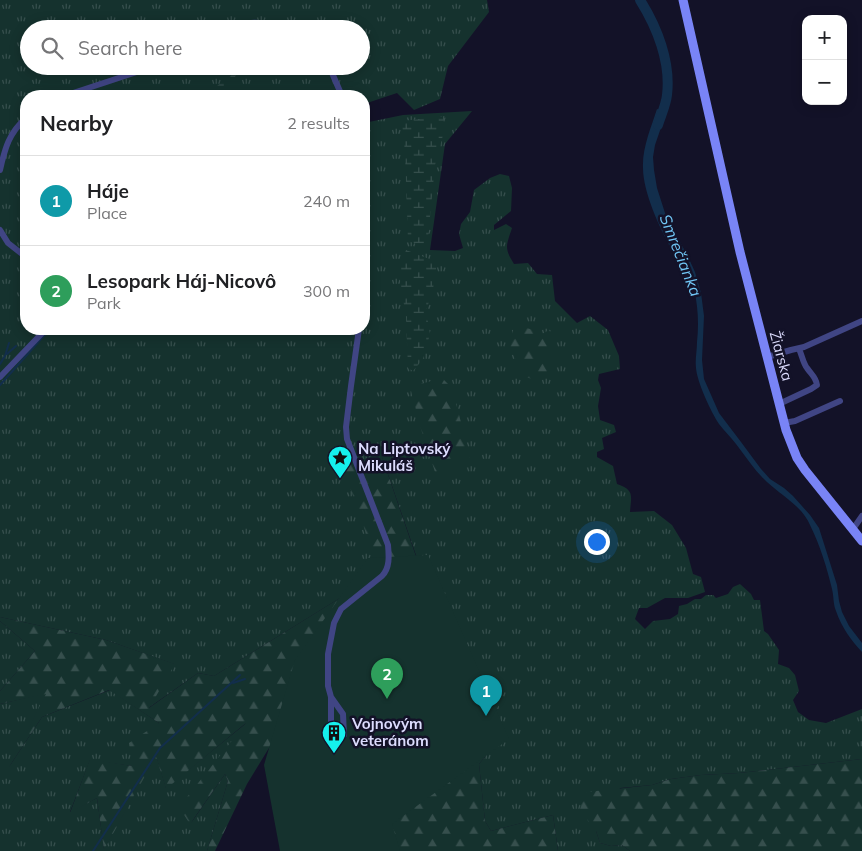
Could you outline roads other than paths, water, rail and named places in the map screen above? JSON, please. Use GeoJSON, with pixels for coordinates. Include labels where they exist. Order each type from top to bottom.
{"type":"FeatureCollection","features":[{"type":"Feature","properties":{"kind":"street","name":"Žiarska"},"geometry":{"type":"LineString","coordinates":[[683,0],[743,265],[784,423],[792,446],[805,470],[862,540]]}},
{"type":"Feature","properties":{"kind":"street"},"geometry":{"type":"LineString","coordinates":[[82,90],[127,75]]}},
{"type":"Feature","properties":{"kind":"street"},"geometry":{"type":"LineString","coordinates":[[333,75],[339,90]]}},
{"type":"Feature","properties":{"kind":"street"},"geometry":{"type":"LineString","coordinates":[[0,170],[8,140],[20,123]]}},
{"type":"Feature","properties":{"kind":"street"},"geometry":{"type":"LineString","coordinates":[[0,230],[8,243],[20,252]]}},
{"type":"Feature","properties":{"kind":"street"},"geometry":{"type":"LineString","coordinates":[[767,357],[799,349],[862,321]]}},
{"type":"Feature","properties":{"kind":"street"},"geometry":{"type":"LineString","coordinates":[[0,377],[40,335]]}},
{"type":"Feature","properties":{"kind":"street"},"geometry":{"type":"LineString","coordinates":[[331,697],[343,714],[344,735],[331,735],[328,654],[334,623],[341,609],[386,572],[389,555],[388,546],[346,439],[358,335]]}},
{"type":"Feature","properties":{"kind":"street"},"geometry":{"type":"LineString","coordinates":[[779,404],[817,385],[799,349]]}},
{"type":"Feature","properties":{"kind":"street"},"geometry":{"type":"LineString","coordinates":[[784,423],[795,421],[840,401]]}},
{"type":"Feature","properties":{"kind":"street"},"geometry":{"type":"LineString","coordinates":[[853,530],[862,516]]}},
{"type":"Feature","properties":{"kind":"water"},"geometry":{"type":"Polygon","coordinates":[[[657,109],[666,113],[653,157],[657,188],[665,213],[695,272],[701,293],[704,316],[702,360],[704,379],[719,413],[761,469],[770,479],[793,496],[819,528],[837,585],[842,612],[849,626],[862,643],[862,652],[847,633],[838,617],[823,557],[806,518],[797,507],[767,482],[755,469],[719,424],[708,405],[696,368],[698,322],[694,289],[690,278],[662,232],[649,199],[644,178],[644,153],[657,109]]]}},
{"type":"Feature","properties":{"kind":"waterway","name":"Smrečianka"},"geometry":{"type":"LineString","coordinates":[[640,0],[657,33],[667,70],[668,83],[665,106],[658,125]]}},
{"type":"Feature","properties":{"kind":"waterway"},"geometry":{"type":"LineString","coordinates":[[0,385],[45,335]]}},
{"type":"Feature","properties":{"kind":"waterway"},"geometry":{"type":"LineString","coordinates":[[0,364],[9,343]]}},
{"type":"Feature","properties":{"kind":"waterway"},"geometry":{"type":"LineString","coordinates":[[7,354],[16,346]]}},
{"type":"Feature","properties":{"kind":"waterway"},"geometry":{"type":"LineString","coordinates":[[93,851],[160,748],[240,675]]}},
{"type":"Feature","properties":{"kind":"waterway"},"geometry":{"type":"LineString","coordinates":[[233,683],[245,679]]}},
{"type":"Feature","properties":{"kind":"place","name":"Na Liptovský Mikuláš"},"geometry":{"type":"Point","coordinates":[340,479]}},
{"type":"Feature","properties":{"kind":"place","name":"Lesopark Háj-Nicovô"},"geometry":{"type":"Point","coordinates":[387,699]}},
{"type":"Feature","properties":{"kind":"place","name":"Háje"},"geometry":{"type":"Point","coordinates":[486,716]}},
{"type":"Feature","properties":{"kind":"place","name":"Vojnovým veteránom"},"geometry":{"type":"Point","coordinates":[334,754]}}]}
